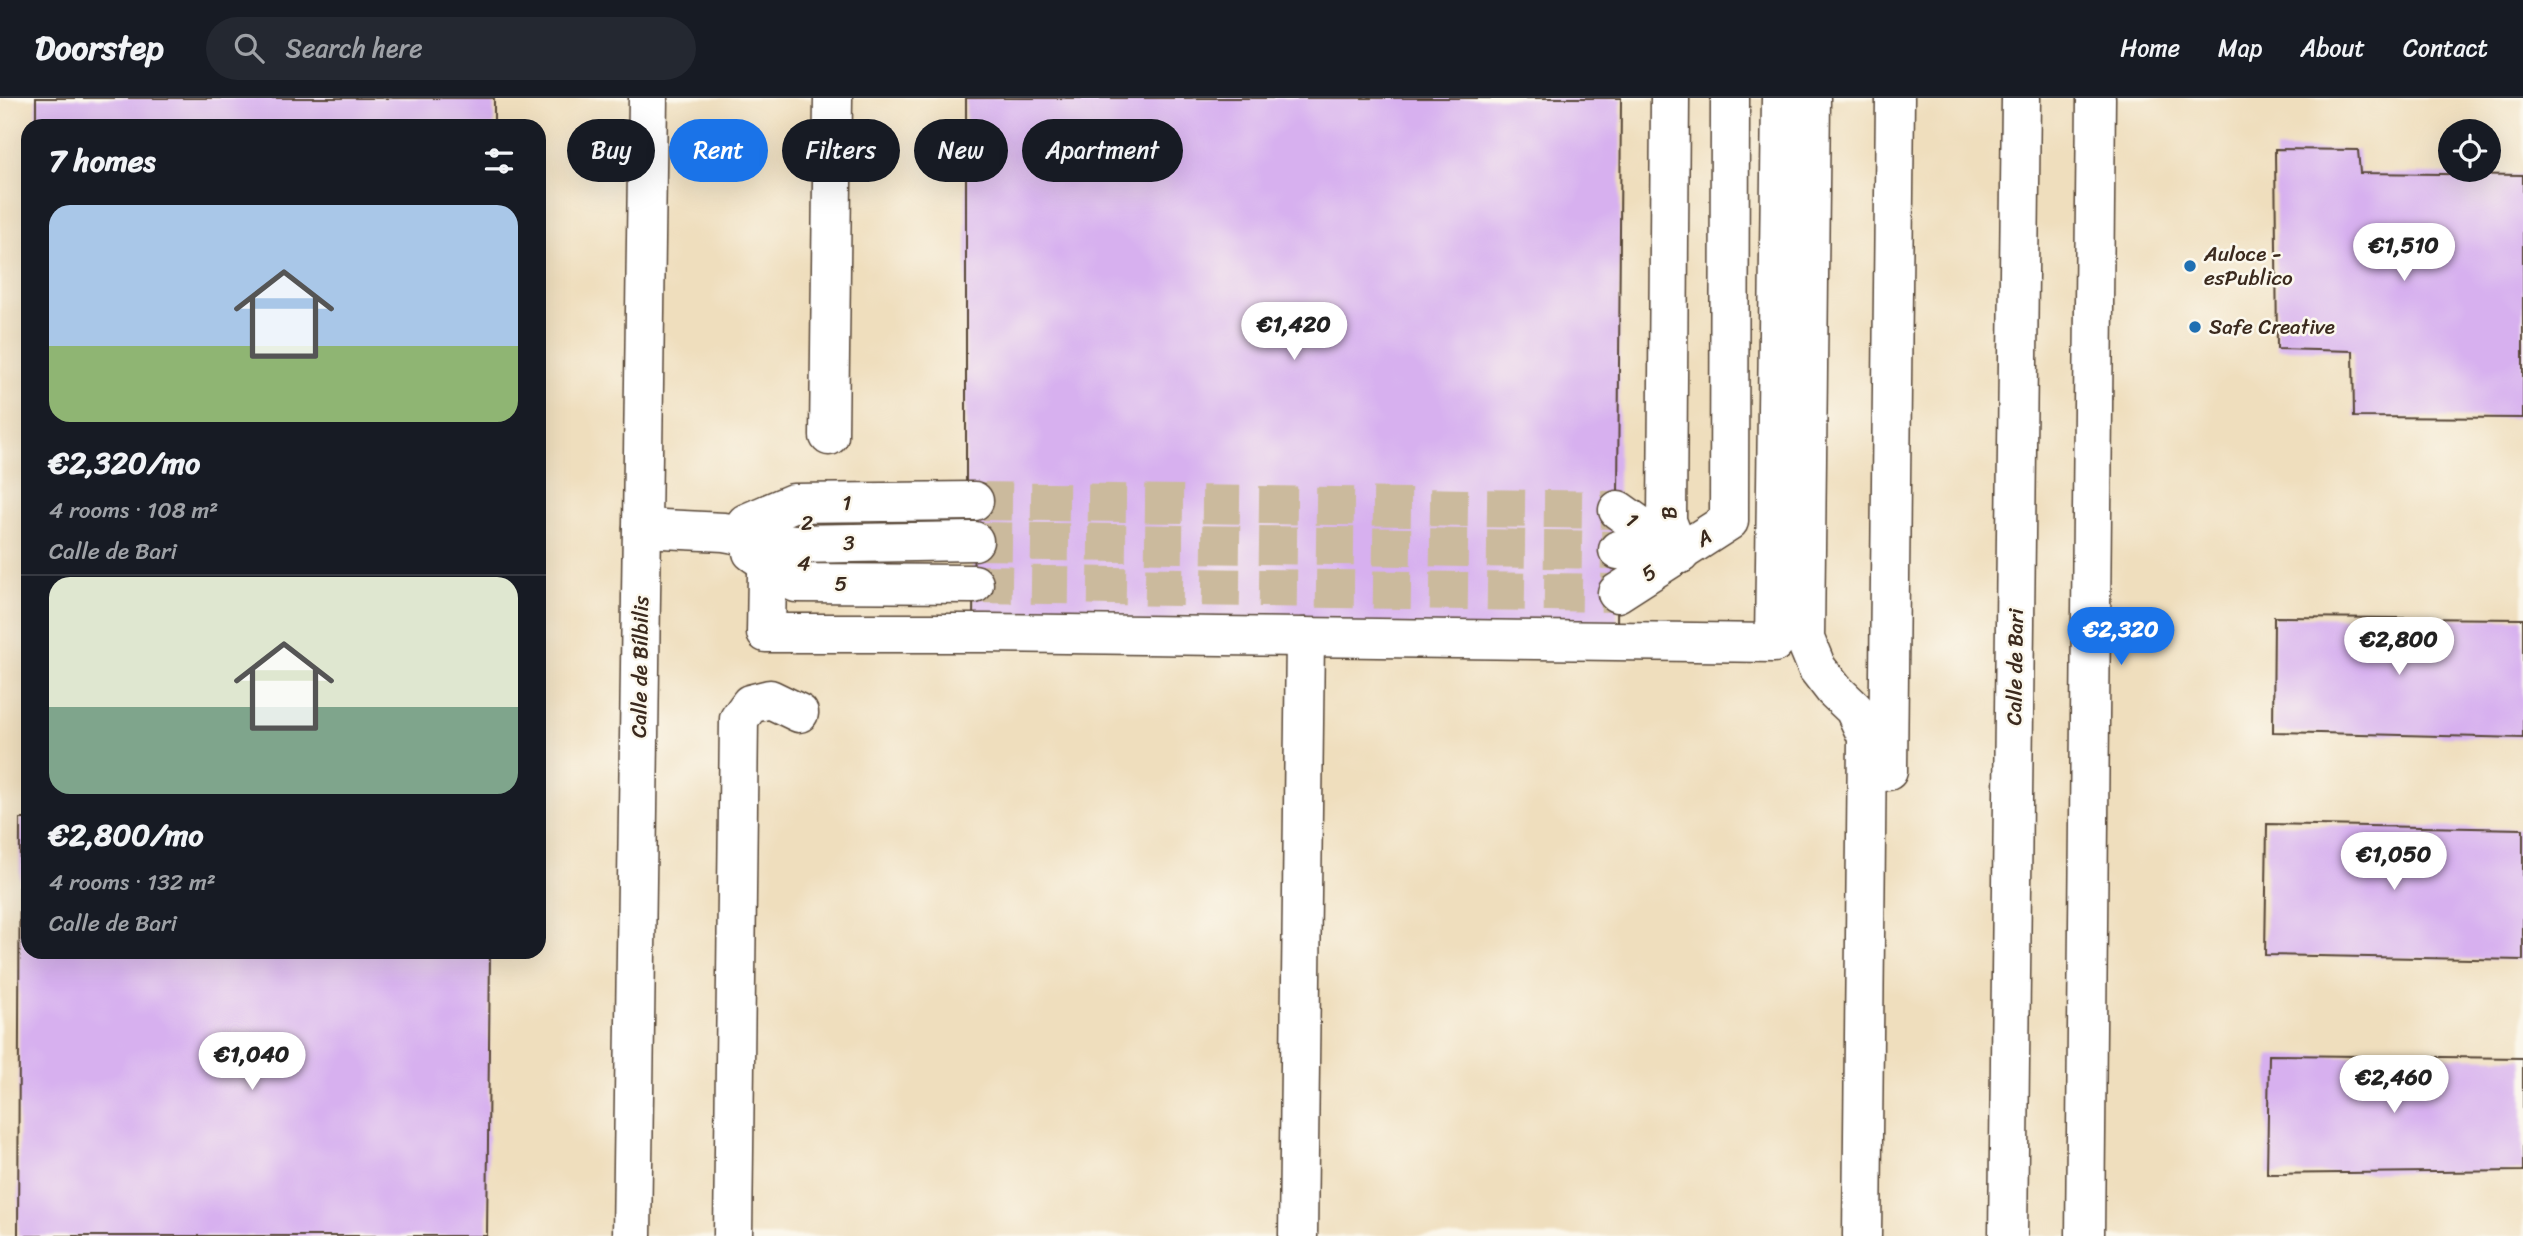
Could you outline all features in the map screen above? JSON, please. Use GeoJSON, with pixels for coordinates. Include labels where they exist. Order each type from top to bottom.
{"type":"FeatureCollection","features":[{"type":"Feature","properties":{"kind":"street","name":"Calle de Bílbilis"},"geometry":{"type":"LineString","coordinates":[[632,1236],[648,98]]}},
{"type":"Feature","properties":{"kind":"street"},"geometry":{"type":"LineString","coordinates":[[829,436],[833,98]]}},
{"type":"Feature","properties":{"kind":"street","name":"B"},"geometry":{"type":"LineString","coordinates":[[1670,98],[1667,521],[1680,554]]}},
{"type":"Feature","properties":{"kind":"street","name":"B"},"geometry":{"type":"LineString","coordinates":[[1680,554],[1688,522],[1693,98]]}},
{"type":"Feature","properties":{"kind":"street","name":"A"},"geometry":{"type":"LineString","coordinates":[[1680,554],[1709,520],[1712,98]]}},
{"type":"Feature","properties":{"kind":"street","name":"A"},"geometry":{"type":"LineString","coordinates":[[1680,554],[1729,522],[1730,98]]}},
{"type":"Feature","properties":{"kind":"street"},"geometry":{"type":"LineString","coordinates":[[767,539],[766,632],[1774,643],[1781,98]]}},
{"type":"Feature","properties":{"kind":"street"},"geometry":{"type":"LineString","coordinates":[[1811,98],[1805,639],[1818,668],[1834,690],[1854,709],[1867,737],[1862,1236]]}},
{"type":"Feature","properties":{"kind":"street"},"geometry":{"type":"LineString","coordinates":[[1884,1236],[1895,98]]}},
{"type":"Feature","properties":{"kind":"street","name":"Calle de Bari"},"geometry":{"type":"LineString","coordinates":[[2008,1236],[2021,98]]}},
{"type":"Feature","properties":{"kind":"street"},"geometry":{"type":"LineString","coordinates":[[2085,1236],[2096,98]]}},
{"type":"Feature","properties":{"kind":"street","name":"1"},"geometry":{"type":"LineString","coordinates":[[642,528],[724,532],[767,539],[793,503],[974,542]]}},
{"type":"Feature","properties":{"kind":"street","name":"4"},"geometry":{"type":"LineString","coordinates":[[767,539],[794,564],[974,542]]}},
{"type":"Feature","properties":{"kind":"street","name":"1"},"geometry":{"type":"LineString","coordinates":[[1680,554],[1618,551],[1680,554]]}},
{"type":"Feature","properties":{"kind":"street"},"geometry":{"type":"LineString","coordinates":[[1298,1236],[1318,637]]}},
{"type":"Feature","properties":{"kind":"street"},"geometry":{"type":"LineString","coordinates":[[1318,637],[1323,1236]]}},
{"type":"Feature","properties":{"kind":"street"},"geometry":{"type":"LineString","coordinates":[[733,1236],[739,719],[750,704],[770,699],[799,713],[774,721],[764,734],[756,1236]]}},
{"type":"Feature","properties":{"kind":"building"},"geometry":{"type":"Polygon","coordinates":[[[36,98],[494,98],[494,119],[36,119],[36,98]]]}},
{"type":"Feature","properties":{"kind":"building"},"geometry":{"type":"Polygon","coordinates":[[[966,98],[1621,98],[1617,631],[973,625],[974,501],[966,491],[966,182],[1008,182],[1008,119],[966,119],[966,98]]]}},
{"type":"Feature","properties":{"kind":"building"},"geometry":{"type":"Polygon","coordinates":[[[2275,149],[2358,150],[2360,173],[2438,174],[2438,182],[2501,182],[2501,175],[2523,175],[2523,418],[2354,417],[2353,351],[2277,349],[2275,149]]]}},
{"type":"Feature","properties":{"kind":"building"},"geometry":{"type":"Polygon","coordinates":[[[2274,617],[2523,619],[2523,738],[2273,732],[2274,617]]]}},
{"type":"Feature","properties":{"kind":"building"},"geometry":{"type":"Polygon","coordinates":[[[20,819],[21,959],[490,959],[487,1236],[18,1236],[20,819]]]}},
{"type":"Feature","properties":{"kind":"building"},"geometry":{"type":"Polygon","coordinates":[[[2267,824],[2523,829],[2523,960],[2265,955],[2267,824]]]}},
{"type":"Feature","properties":{"kind":"building"},"geometry":{"type":"Polygon","coordinates":[[[2269,1055],[2523,1058],[2523,1171],[2267,1174],[2269,1055]]]}},
{"type":"Feature","properties":{"kind":"tunnel"},"geometry":{"type":"LineString","coordinates":[[974,501],[1618,510]]}},
{"type":"Feature","properties":{"kind":"tunnel"},"geometry":{"type":"LineString","coordinates":[[974,541],[1618,550]]}},
{"type":"Feature","properties":{"kind":"tunnel"},"geometry":{"type":"LineString","coordinates":[[974,584],[1617,593]]}},
{"type":"Feature","properties":{"kind":"place","name":"Auloce - esPublico"},"geometry":{"type":"Point","coordinates":[2190,266]}},
{"type":"Feature","properties":{"kind":"place","name":"Safe Creative"},"geometry":{"type":"Point","coordinates":[2195,327]}}]}
